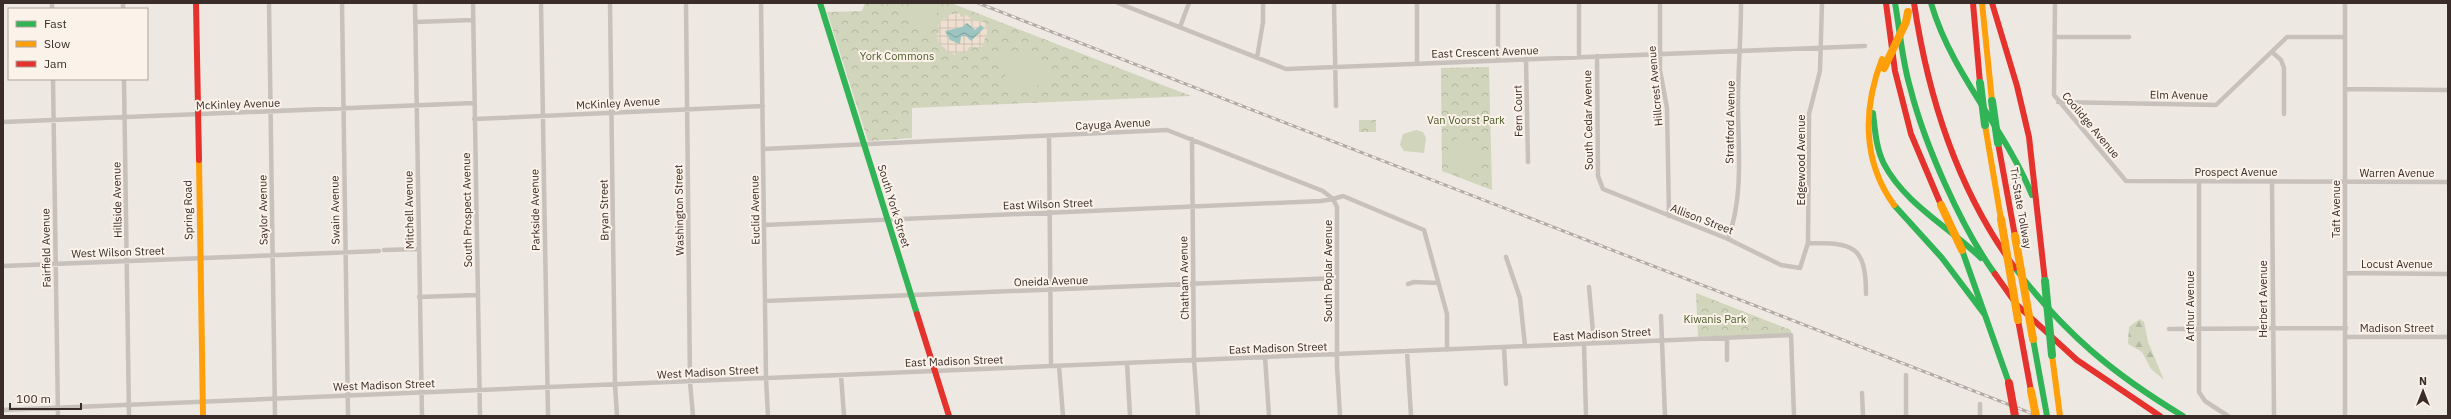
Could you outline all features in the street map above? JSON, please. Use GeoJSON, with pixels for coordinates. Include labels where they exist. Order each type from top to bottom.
{"type":"FeatureCollection","features":[{"type":"Feature","properties":{"kind":"main road","name":"Spring Road"},"geometry":{"type":"LineString","coordinates":[[196,3],[203,416]]}},
{"type":"Feature","properties":{"kind":"main road","name":"South York Street"},"geometry":{"type":"LineString","coordinates":[[820,3],[949,416]]}},
{"type":"Feature","properties":{"kind":"main road"},"geometry":{"type":"LineString","coordinates":[[1886,3],[1895,71],[1911,134],[1962,250],[2009,383],[2015,416]]}},
{"type":"Feature","properties":{"kind":"main road"},"geometry":{"type":"LineString","coordinates":[[1895,3],[1909,85],[1918,117],[1956,206],[1989,266],[2017,305],[2077,360],[2104,380],[2160,416]]}},
{"type":"Feature","properties":{"kind":"main road"},"geometry":{"type":"LineString","coordinates":[[1914,3],[1882,59],[1873,82],[1867,115],[1868,145],[1878,177],[1896,208],[1936,251],[1985,316]]}},
{"type":"Feature","properties":{"kind":"main road"},"geometry":{"type":"LineString","coordinates":[[1914,3],[1921,55],[1937,114],[1959,169],[2003,247],[2042,302],[2074,337],[2107,366],[2143,392],[2183,416]]}},
{"type":"Feature","properties":{"kind":"main road"},"geometry":{"type":"LineString","coordinates":[[1931,3],[1943,40],[2018,160],[2034,201],[2040,230]]}},
{"type":"Feature","properties":{"kind":"main road","name":"Tri-State Tollway"},"geometry":{"type":"LineString","coordinates":[[1973,3],[1980,83],[1986,125],[2018,320],[2036,416]]}},
{"type":"Feature","properties":{"kind":"main road","name":"Tri-State Tollway"},"geometry":{"type":"LineString","coordinates":[[1982,3],[1998,143],[2047,416]]}},
{"type":"Feature","properties":{"kind":"main road"},"geometry":{"type":"LineString","coordinates":[[1992,3],[2017,86],[2029,137],[2057,401],[2060,416]]}},
{"type":"Feature","properties":{"kind":"main road"},"geometry":{"type":"LineString","coordinates":[[1908,12],[1906,22],[1884,68],[1875,94],[1873,114],[1876,142],[1886,167],[1901,188],[1918,207],[1974,250],[1989,266]]}},
{"type":"Feature","properties":{"kind":"street","name":"Saylor Avenue"},"geometry":{"type":"LineString","coordinates":[[269,3],[275,416]]}},
{"type":"Feature","properties":{"kind":"street","name":"Swain Avenue"},"geometry":{"type":"LineString","coordinates":[[342,3],[348,416]]}},
{"type":"Feature","properties":{"kind":"street","name":"Mitchell Avenue"},"geometry":{"type":"LineString","coordinates":[[415,3],[420,393],[422,416]]}},
{"type":"Feature","properties":{"kind":"street","name":"South Prospect Avenue"},"geometry":{"type":"LineString","coordinates":[[473,3],[478,390],[480,416]]}},
{"type":"Feature","properties":{"kind":"street","name":"Parkside Avenue"},"geometry":{"type":"LineString","coordinates":[[541,3],[546,388],[548,416]]}},
{"type":"Feature","properties":{"kind":"street","name":"Bryan Street"},"geometry":{"type":"LineString","coordinates":[[610,3],[615,385],[617,416]]}},
{"type":"Feature","properties":{"kind":"street","name":"Washington Street"},"geometry":{"type":"LineString","coordinates":[[686,3],[690,382],[693,416]]}},
{"type":"Feature","properties":{"kind":"street","name":"Euclid Avenue"},"geometry":{"type":"LineString","coordinates":[[761,3],[766,378],[768,416]]}},
{"type":"Feature","properties":{"kind":"street","name":"East Crescent Avenue"},"geometry":{"type":"LineString","coordinates":[[1118,3],[1286,68],[1865,46]]}},
{"type":"Feature","properties":{"kind":"street"},"geometry":{"type":"LineString","coordinates":[[1180,27],[1189,3]]}},
{"type":"Feature","properties":{"kind":"street"},"geometry":{"type":"LineString","coordinates":[[1257,58],[1263,22],[1263,3]]}},
{"type":"Feature","properties":{"kind":"street"},"geometry":{"type":"LineString","coordinates":[[1334,3],[1336,106]]}},
{"type":"Feature","properties":{"kind":"street"},"geometry":{"type":"LineString","coordinates":[[1416,3],[1417,63]]}},
{"type":"Feature","properties":{"kind":"street"},"geometry":{"type":"LineString","coordinates":[[1498,3],[1498,60]]}},
{"type":"Feature","properties":{"kind":"street","name":"South Cedar Avenue"},"geometry":{"type":"LineString","coordinates":[[1579,3],[1579,57]]}},
{"type":"Feature","properties":{"kind":"street","name":"Hillcrest Avenue"},"geometry":{"type":"LineString","coordinates":[[1660,3],[1660,70],[1667,108],[1669,216]]}},
{"type":"Feature","properties":{"kind":"street","name":"Stratford Avenue"},"geometry":{"type":"LineString","coordinates":[[1728,239],[1737,212],[1739,192],[1738,103],[1741,3]]}},
{"type":"Feature","properties":{"kind":"street","name":"Edgewood Avenue"},"geometry":{"type":"LineString","coordinates":[[1800,268],[1808,243],[1809,114],[1820,71],[1822,47],[1822,3]]}},
{"type":"Feature","properties":{"kind":"street","name":"Coolidge Avenue"},"geometry":{"type":"LineString","coordinates":[[2055,3],[2054,95],[2058,102],[2126,181]]}},
{"type":"Feature","properties":{"kind":"street","name":"Taft Avenue"},"geometry":{"type":"LineString","coordinates":[[2345,3],[2345,416]]}},
{"type":"Feature","properties":{"kind":"street"},"geometry":{"type":"LineString","coordinates":[[415,22],[473,20]]}},
{"type":"Feature","properties":{"kind":"street"},"geometry":{"type":"LineString","coordinates":[[2055,37],[2129,37]]}},
{"type":"Feature","properties":{"kind":"street","name":"Elm Avenue"},"geometry":{"type":"LineString","coordinates":[[2058,102],[2216,105],[2286,37],[2345,37]]}},
{"type":"Feature","properties":{"kind":"street"},"geometry":{"type":"LineString","coordinates":[[2272,52],[2281,60],[2284,68],[2284,114]]}},
{"type":"Feature","properties":{"kind":"street","name":"South Cedar Avenue"},"geometry":{"type":"LineString","coordinates":[[1596,56],[1598,176],[1600,184]]}},
{"type":"Feature","properties":{"kind":"street","name":"Fern Court"},"geometry":{"type":"LineString","coordinates":[[1526,59],[1528,162]]}},
{"type":"Feature","properties":{"kind":"street","name":"Fairfield Avenue"},"geometry":{"type":"LineString","coordinates":[[53,80],[58,416]]}},
{"type":"Feature","properties":{"kind":"street","name":"Hillside Avenue"},"geometry":{"type":"LineString","coordinates":[[124,80],[129,416]]}},
{"type":"Feature","properties":{"kind":"street"},"geometry":{"type":"LineString","coordinates":[[2345,89],[2448,90]]}},
{"type":"Feature","properties":{"kind":"street","name":"McKinley Avenue"},"geometry":{"type":"LineString","coordinates":[[3,122],[474,103]]}},
{"type":"Feature","properties":{"kind":"street","name":"McKinley Avenue"},"geometry":{"type":"LineString","coordinates":[[474,119],[763,106]]}},
{"type":"Feature","properties":{"kind":"street","name":"Cayuga Avenue"},"geometry":{"type":"LineString","coordinates":[[763,149],[1167,130],[1323,191],[1333,198],[1343,196],[1420,226],[1427,235],[1438,283],[1448,317],[1447,350]]}},
{"type":"Feature","properties":{"kind":"street"},"geometry":{"type":"LineString","coordinates":[[1049,136],[1051,366]]}},
{"type":"Feature","properties":{"kind":"street","name":"Chatham Avenue"},"geometry":{"type":"LineString","coordinates":[[1192,139],[1194,360],[1198,416]]}},
{"type":"Feature","properties":{"kind":"street","name":"Prospect Avenue"},"geometry":{"type":"LineString","coordinates":[[2126,181],[2345,182]]}},
{"type":"Feature","properties":{"kind":"street","name":"Arthur Avenue"},"geometry":{"type":"LineString","coordinates":[[2199,181],[2199,392],[2205,401],[2228,416]]}},
{"type":"Feature","properties":{"kind":"street","name":"Herbert Avenue"},"geometry":{"type":"LineString","coordinates":[[2272,181],[2272,329],[2274,416]]}},
{"type":"Feature","properties":{"kind":"street","name":"Warren Avenue"},"geometry":{"type":"LineString","coordinates":[[2345,182],[2448,182]]}},
{"type":"Feature","properties":{"kind":"street","name":"Allison Street"},"geometry":{"type":"LineString","coordinates":[[1600,184],[1603,189],[1612,194],[1728,239],[1781,265],[1800,268]]}},
{"type":"Feature","properties":{"kind":"street","name":"East Wilson Street"},"geometry":{"type":"LineString","coordinates":[[764,225],[1050,214],[1321,201],[1333,198]]}},
{"type":"Feature","properties":{"kind":"street","name":"South Poplar Avenue"},"geometry":{"type":"LineString","coordinates":[[1333,198],[1337,207],[1337,354],[1340,416]]}},
{"type":"Feature","properties":{"kind":"street"},"geometry":{"type":"LineString","coordinates":[[1808,243],[1840,243],[1856,251],[1865,267],[1866,294]]}},
{"type":"Feature","properties":{"kind":"street"},"geometry":{"type":"LineString","coordinates":[[384,250],[418,249]]}},
{"type":"Feature","properties":{"kind":"street","name":"West Wilson Street"},"geometry":{"type":"LineString","coordinates":[[3,266],[272,254],[379,251]]}},
{"type":"Feature","properties":{"kind":"street"},"geometry":{"type":"LineString","coordinates":[[1506,257],[1520,298],[1525,346]]}},
{"type":"Feature","properties":{"kind":"street","name":"Locust Avenue"},"geometry":{"type":"LineString","coordinates":[[2345,273],[2448,274]]}},
{"type":"Feature","properties":{"kind":"street","name":"Oneida Avenue"},"geometry":{"type":"LineString","coordinates":[[765,301],[1337,278]]}},
{"type":"Feature","properties":{"kind":"street"},"geometry":{"type":"LineString","coordinates":[[1408,284],[1414,282],[1438,283]]}},
{"type":"Feature","properties":{"kind":"street"},"geometry":{"type":"LineString","coordinates":[[1589,288],[1594,343]]}},
{"type":"Feature","properties":{"kind":"street"},"geometry":{"type":"LineString","coordinates":[[419,297],[477,294]]}},
{"type":"Feature","properties":{"kind":"street"},"geometry":{"type":"LineString","coordinates":[[1661,316],[1665,416]]}},
{"type":"Feature","properties":{"kind":"street","name":"Madison Street"},"geometry":{"type":"LineString","coordinates":[[2169,329],[2346,328]]}},
{"type":"Feature","properties":{"kind":"street","name":"East Madison Street"},"geometry":{"type":"LineString","coordinates":[[766,378],[1791,335],[1794,416]]}},
{"type":"Feature","properties":{"kind":"street","name":"Madison Street"},"geometry":{"type":"LineString","coordinates":[[2346,337],[2448,337]]}},
{"type":"Feature","properties":{"kind":"street"},"geometry":{"type":"LineString","coordinates":[[1727,338],[1727,360]]}},
{"type":"Feature","properties":{"kind":"street"},"geometry":{"type":"LineString","coordinates":[[1584,344],[1586,416]]}},
{"type":"Feature","properties":{"kind":"street"},"geometry":{"type":"LineString","coordinates":[[1504,347],[1506,384]]}},
{"type":"Feature","properties":{"kind":"street"},"geometry":{"type":"LineString","coordinates":[[1407,351],[1411,416]]}},
{"type":"Feature","properties":{"kind":"street"},"geometry":{"type":"LineString","coordinates":[[1265,357],[1269,416]]}},
{"type":"Feature","properties":{"kind":"street"},"geometry":{"type":"LineString","coordinates":[[1127,363],[1130,416]]}},
{"type":"Feature","properties":{"kind":"street"},"geometry":{"type":"LineString","coordinates":[[1059,366],[1062,416]]}},
{"type":"Feature","properties":{"kind":"street"},"geometry":{"type":"LineString","coordinates":[[841,375],[844,416]]}},
{"type":"Feature","properties":{"kind":"street"},"geometry":{"type":"LineString","coordinates":[[1906,375],[1906,416]]}},
{"type":"Feature","properties":{"kind":"street","name":"West Madison Street"},"geometry":{"type":"LineString","coordinates":[[3,410],[766,378]]}},
{"type":"Feature","properties":{"kind":"street"},"geometry":{"type":"LineString","coordinates":[[1862,393],[1863,416]]}},
{"type":"Feature","properties":{"kind":"street"},"geometry":{"type":"LineString","coordinates":[[1980,404],[1980,416]]}},
{"type":"Feature","properties":{"kind":"green space","name":"York Commons"},"geometry":{"type":"Polygon","coordinates":[[[865,3],[951,3],[1191,96],[912,108],[912,138],[868,141],[827,12],[862,11],[865,3]]]}},
{"type":"Feature","properties":{"kind":"green space"},"geometry":{"type":"Polygon","coordinates":[[[915,3],[940,3],[934,23],[915,29],[913,20],[908,16],[911,5],[915,3]]]}},
{"type":"Feature","properties":{"kind":"green space"},"geometry":{"type":"Polygon","coordinates":[[[1021,51],[1033,54],[1042,59],[1053,79],[1017,94],[1012,92],[998,58],[1021,51]]]}},
{"type":"Feature","properties":{"kind":"green space","name":"Van Voorst Park"},"geometry":{"type":"Polygon","coordinates":[[[1489,67],[1492,190],[1442,171],[1441,68],[1489,67]]]}},
{"type":"Feature","properties":{"kind":"green space"},"geometry":{"type":"Polygon","coordinates":[[[1359,120],[1376,120],[1376,132],[1359,132],[1359,120]]]}},
{"type":"Feature","properties":{"kind":"green space"},"geometry":{"type":"Polygon","coordinates":[[[1416,130],[1423,132],[1426,138],[1424,153],[1404,151],[1400,145],[1403,134],[1416,130]]]}},
{"type":"Feature","properties":{"kind":"green space"},"geometry":{"type":"Polygon","coordinates":[[[1458,136],[1476,148],[1479,162],[1473,175],[1447,164],[1446,160],[1458,136]]]}},
{"type":"Feature","properties":{"kind":"green space","name":"Kiwanis Park"},"geometry":{"type":"Polygon","coordinates":[[[1696,293],[1791,330],[1791,333],[1698,337],[1696,293]]]}},
{"type":"Feature","properties":{"kind":"green space"},"geometry":{"type":"Polygon","coordinates":[[[2140,319],[2144,322],[2148,342],[2164,380],[2151,369],[2142,352],[2128,344],[2129,327],[2140,319]]]}},
{"type":"Feature","properties":{"kind":"shaded area"},"geometry":{"type":"Polygon","coordinates":[[[959,13],[961,17],[966,15],[972,20],[984,22],[988,30],[982,47],[969,47],[966,53],[958,52],[955,56],[952,52],[947,54],[946,49],[939,44],[937,34],[940,31],[938,25],[944,18],[947,20],[948,15],[959,13]],[[962,27],[946,31],[948,37],[959,44],[961,36],[966,36],[972,40],[984,28],[975,30],[962,27]]]}},
{"type":"Feature","properties":{"kind":"water"},"geometry":{"type":"Polygon","coordinates":[[[967,23],[975,30],[981,25],[984,28],[971,41],[966,36],[961,36],[960,44],[950,40],[945,31],[962,27],[967,23]]]}},
{"type":"Feature","properties":{"kind":"railway"},"geometry":{"type":"LineString","coordinates":[[978,3],[2038,416]]}},
{"type":"Feature","properties":{"kind":"traffic: fast"},"geometry":{"type":"LineString","coordinates":[[820,3],[917,314]]}},
{"type":"Feature","properties":{"kind":"traffic: fast"},"geometry":{"type":"LineString","coordinates":[[1895,3],[1907,77],[1924,133],[1945,184],[1969,233],[1995,274]]}},
{"type":"Feature","properties":{"kind":"traffic: fast"},"geometry":{"type":"LineString","coordinates":[[1931,3],[1940,29],[1952,54],[2007,146],[2032,195]]}},
{"type":"Feature","properties":{"kind":"traffic: fast"},"geometry":{"type":"LineString","coordinates":[[1980,83],[1985,125]]}},
{"type":"Feature","properties":{"kind":"traffic: fast"},"geometry":{"type":"LineString","coordinates":[[1992,101],[1998,143]]}},
{"type":"Feature","properties":{"kind":"traffic: fast"},"geometry":{"type":"LineString","coordinates":[[1873,113],[1879,152],[1884,164],[1893,178],[1915,203],[1981,258]]}},
{"type":"Feature","properties":{"kind":"traffic: fast"},"geometry":{"type":"LineString","coordinates":[[1894,205],[1942,258],[1985,315]]}},
{"type":"Feature","properties":{"kind":"traffic: fast"},"geometry":{"type":"LineString","coordinates":[[1962,250],[2009,383]]}},
{"type":"Feature","properties":{"kind":"traffic: fast"},"geometry":{"type":"LineString","coordinates":[[2015,268],[2052,313],[2091,351],[2134,384],[2183,416]]}},
{"type":"Feature","properties":{"kind":"traffic: fast"},"geometry":{"type":"LineString","coordinates":[[2045,281],[2052,355]]}},
{"type":"Feature","properties":{"kind":"traffic: fast"},"geometry":{"type":"LineString","coordinates":[[2033,339],[2047,416]]}},
{"type":"Feature","properties":{"kind":"traffic: slow"},"geometry":{"type":"LineString","coordinates":[[1982,3],[1992,101]]}},
{"type":"Feature","properties":{"kind":"traffic: slow"},"geometry":{"type":"LineString","coordinates":[[1884,68],[1906,22],[1908,12]]}},
{"type":"Feature","properties":{"kind":"traffic: slow"},"geometry":{"type":"LineString","coordinates":[[1882,59],[1871,96],[1869,134],[1871,152],[1876,171],[1894,205]]}},
{"type":"Feature","properties":{"kind":"traffic: slow"},"geometry":{"type":"LineString","coordinates":[[1985,125],[2001,219]]}},
{"type":"Feature","properties":{"kind":"traffic: slow"},"geometry":{"type":"LineString","coordinates":[[199,160],[203,416]]}},
{"type":"Feature","properties":{"kind":"traffic: slow"},"geometry":{"type":"LineString","coordinates":[[1941,205],[1962,250]]}},
{"type":"Feature","properties":{"kind":"traffic: slow"},"geometry":{"type":"LineString","coordinates":[[2001,219],[2018,320]]}},
{"type":"Feature","properties":{"kind":"traffic: slow"},"geometry":{"type":"LineString","coordinates":[[2015,236],[2033,339]]}},
{"type":"Feature","properties":{"kind":"traffic: slow"},"geometry":{"type":"LineString","coordinates":[[2052,355],[2060,416]]}},
{"type":"Feature","properties":{"kind":"traffic: slow"},"geometry":{"type":"LineString","coordinates":[[2031,391],[2036,416]]}},
{"type":"Feature","properties":{"kind":"traffic: jam"},"geometry":{"type":"LineString","coordinates":[[196,3],[199,160]]}},
{"type":"Feature","properties":{"kind":"traffic: jam"},"geometry":{"type":"LineString","coordinates":[[1886,3],[1895,71],[1911,134],[1941,205]]}},
{"type":"Feature","properties":{"kind":"traffic: jam"},"geometry":{"type":"LineString","coordinates":[[1914,3],[1928,73],[1948,142],[1977,207],[2015,268]]}},
{"type":"Feature","properties":{"kind":"traffic: jam"},"geometry":{"type":"LineString","coordinates":[[1973,3],[1980,83]]}},
{"type":"Feature","properties":{"kind":"traffic: jam"},"geometry":{"type":"LineString","coordinates":[[1992,3],[2017,86],[2029,137],[2045,281]]}},
{"type":"Feature","properties":{"kind":"traffic: jam"},"geometry":{"type":"LineString","coordinates":[[1998,143],[2015,236]]}},
{"type":"Feature","properties":{"kind":"traffic: jam"},"geometry":{"type":"LineString","coordinates":[[1995,274],[2017,305],[2077,360],[2160,416]]}},
{"type":"Feature","properties":{"kind":"traffic: jam"},"geometry":{"type":"LineString","coordinates":[[917,314],[949,416]]}},
{"type":"Feature","properties":{"kind":"traffic: jam"},"geometry":{"type":"LineString","coordinates":[[2018,320],[2031,391]]}},
{"type":"Feature","properties":{"kind":"traffic: jam"},"geometry":{"type":"LineString","coordinates":[[2009,383],[2015,416]]}}]}
